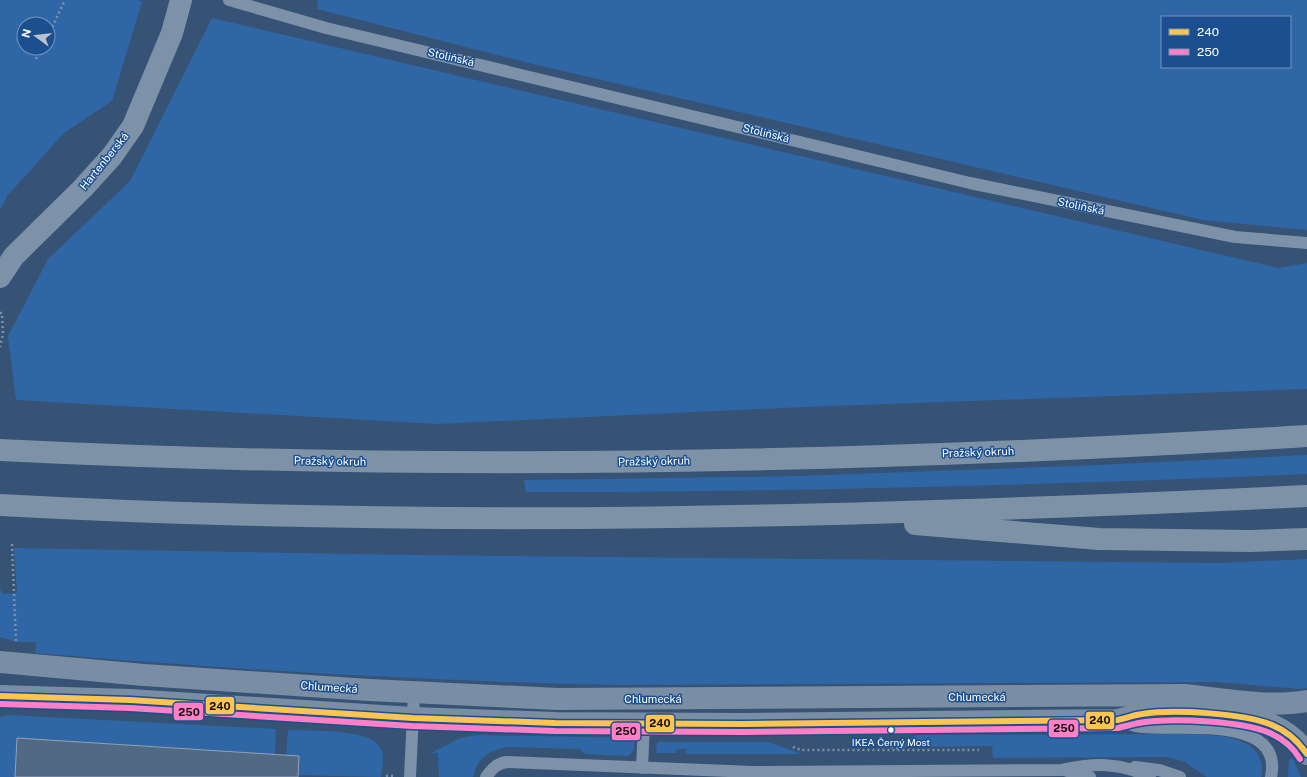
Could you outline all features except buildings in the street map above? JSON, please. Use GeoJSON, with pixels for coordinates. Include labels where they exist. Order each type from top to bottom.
{"type":"FeatureCollection","features":[{"type":"Feature","properties":{"kind":"highway","name":"Pražský okruh"},"geometry":{"type":"LineString","coordinates":[[0,450],[190,458],[324,461],[624,462],[937,454],[1195,443],[1307,436]]}},
{"type":"Feature","properties":{"kind":"highway"},"geometry":{"type":"LineString","coordinates":[[0,505],[190,513],[398,518],[576,519],[816,515],[1068,507],[1307,496]]}},
{"type":"Feature","properties":{"kind":"highway"},"geometry":{"type":"LineString","coordinates":[[816,515],[1099,539],[1250,541],[1307,539]]}},
{"type":"Feature","properties":{"kind":"main road","name":"Chlumecká"},"geometry":{"type":"LineString","coordinates":[[5,653],[144,675],[414,693],[617,699],[1184,695],[1270,703],[1292,704],[1307,701]]}},
{"type":"Feature","properties":{"kind":"main road"},"geometry":{"type":"LineString","coordinates":[[0,696],[130,700],[413,718],[555,723],[644,724],[1118,720],[1142,714],[1176,714],[1253,720],[1272,725],[1286,732],[1301,745],[1307,754]]}},
{"type":"Feature","properties":{"kind":"street","name":"Hartenberská"},"geometry":{"type":"LineString","coordinates":[[0,277],[14,256],[83,188],[107,161],[133,126],[172,33],[181,0]]}},
{"type":"Feature","properties":{"kind":"lane","name":"Stoliňská"},"geometry":{"type":"LineString","coordinates":[[229,0],[326,28],[970,183],[1235,237],[1307,243]]}},
{"type":"Feature","properties":{"kind":"lane"},"geometry":{"type":"LineString","coordinates":[[410,777],[414,693]]}},
{"type":"Feature","properties":{"kind":"lane"},"geometry":{"type":"LineString","coordinates":[[1118,720],[1142,727],[1200,728],[1249,736],[1260,740],[1268,750],[1272,766],[1271,777]]}},
{"type":"Feature","properties":{"kind":"lane"},"geometry":{"type":"LineString","coordinates":[[642,768],[644,724]]}},
{"type":"Feature","properties":{"kind":"lane"},"geometry":{"type":"LineString","coordinates":[[486,777],[492,768],[499,763],[506,762],[753,772],[924,774],[1061,770],[1088,765],[1115,765],[1146,767],[1180,777]]}},
{"type":"Feature","properties":{"kind":"lane"},"geometry":{"type":"LineString","coordinates":[[1115,765],[1150,777]]}},
{"type":"Feature","properties":{"kind":"lane"},"geometry":{"type":"LineString","coordinates":[[1061,770],[1090,777]]}},
{"type":"Feature","properties":{"kind":"path"},"geometry":{"type":"LineString","coordinates":[[56,19],[65,0]]}},
{"type":"Feature","properties":{"kind":"path"},"geometry":{"type":"LineString","coordinates":[[0,313],[2,314],[3,334],[0,347]]}},
{"type":"Feature","properties":{"kind":"path"},"geometry":{"type":"LineString","coordinates":[[5,653],[16,645],[12,544]]}},
{"type":"Feature","properties":{"kind":"path"},"geometry":{"type":"LineString","coordinates":[[891,748],[907,751]]}},
{"type":"Feature","properties":{"kind":"shaded area"},"geometry":{"type":"Polygon","coordinates":[[[0,0],[137,0],[142,2],[112,101],[64,133],[8,195],[0,210],[0,0]]]}},
{"type":"Feature","properties":{"kind":"shaded area"},"geometry":{"type":"Polygon","coordinates":[[[318,0],[1307,0],[1307,230],[1203,220],[537,65],[317,9],[318,0]]]}},
{"type":"Feature","properties":{"kind":"shaded area"},"geometry":{"type":"Polygon","coordinates":[[[212,18],[1278,268],[1307,263],[1307,389],[804,407],[437,424],[16,400],[8,336],[48,259],[130,181],[212,18]]]}},
{"type":"Feature","properties":{"kind":"shaded area"},"geometry":{"type":"Polygon","coordinates":[[[1307,455],[1307,474],[1112,481],[819,489],[526,492],[524,480],[797,476],[1098,465],[1307,455]]]}},
{"type":"Feature","properties":{"kind":"shaded area"},"geometry":{"type":"Polygon","coordinates":[[[14,548],[414,555],[1219,563],[1307,559],[1307,688],[1300,689],[1217,682],[613,685],[468,681],[324,674],[35,653],[36,642],[16,642],[0,637],[0,590],[4,594],[17,593],[14,548]]]}},
{"type":"Feature","properties":{"kind":"shaded area"},"geometry":{"type":"Polygon","coordinates":[[[9,715],[276,729],[275,755],[17,738],[15,777],[0,777],[0,717],[9,715]]]}},
{"type":"Feature","properties":{"kind":"shaded area"},"geometry":{"type":"Polygon","coordinates":[[[288,730],[339,732],[366,737],[376,742],[381,749],[383,759],[381,777],[298,775],[299,757],[286,756],[288,730]]]}},
{"type":"Feature","properties":{"kind":"shaded area"},"geometry":{"type":"Polygon","coordinates":[[[1188,734],[1230,738],[1241,741],[1250,746],[1257,753],[1261,762],[1261,777],[1207,777],[1183,761],[1167,757],[993,758],[992,746],[891,747],[917,735],[1188,734]]]}},
{"type":"Feature","properties":{"kind":"shaded area"},"geometry":{"type":"Polygon","coordinates":[[[477,735],[635,738],[634,749],[630,755],[626,756],[585,754],[579,749],[501,748],[485,756],[481,760],[477,765],[473,777],[439,777],[438,753],[431,753],[460,738],[477,735]]]}},
{"type":"Feature","properties":{"kind":"shaded area"},"geometry":{"type":"Polygon","coordinates":[[[657,742],[768,742],[802,754],[686,754],[687,749],[677,749],[676,753],[656,753],[657,742]]]}},
{"type":"Feature","properties":{"kind":"shaded area"},"geometry":{"type":"Polygon","coordinates":[[[1293,758],[1301,777],[1288,777],[1289,760],[1293,758]]]}},
{"type":"Feature","properties":{"kind":"transit line","name":"240"},"geometry":{"type":"LineString","coordinates":[[0,696],[130,700],[413,718],[555,723],[743,724],[1118,720],[1142,714],[1189,712],[1226,715],[1272,725],[1283,730],[1292,737],[1307,754]]}},
{"type":"Feature","properties":{"kind":"transit line","name":"250"},"geometry":{"type":"LineString","coordinates":[[0,704],[130,708],[412,726],[555,731],[743,732],[1118,728],[1145,722],[1174,720],[1226,723],[1258,729],[1279,738],[1287,744],[1300,759]]}},
{"type":"Feature","properties":{"kind":"place","name":"IKEA Černý Most"},"geometry":{"type":"Point","coordinates":[891,730]}}]}
